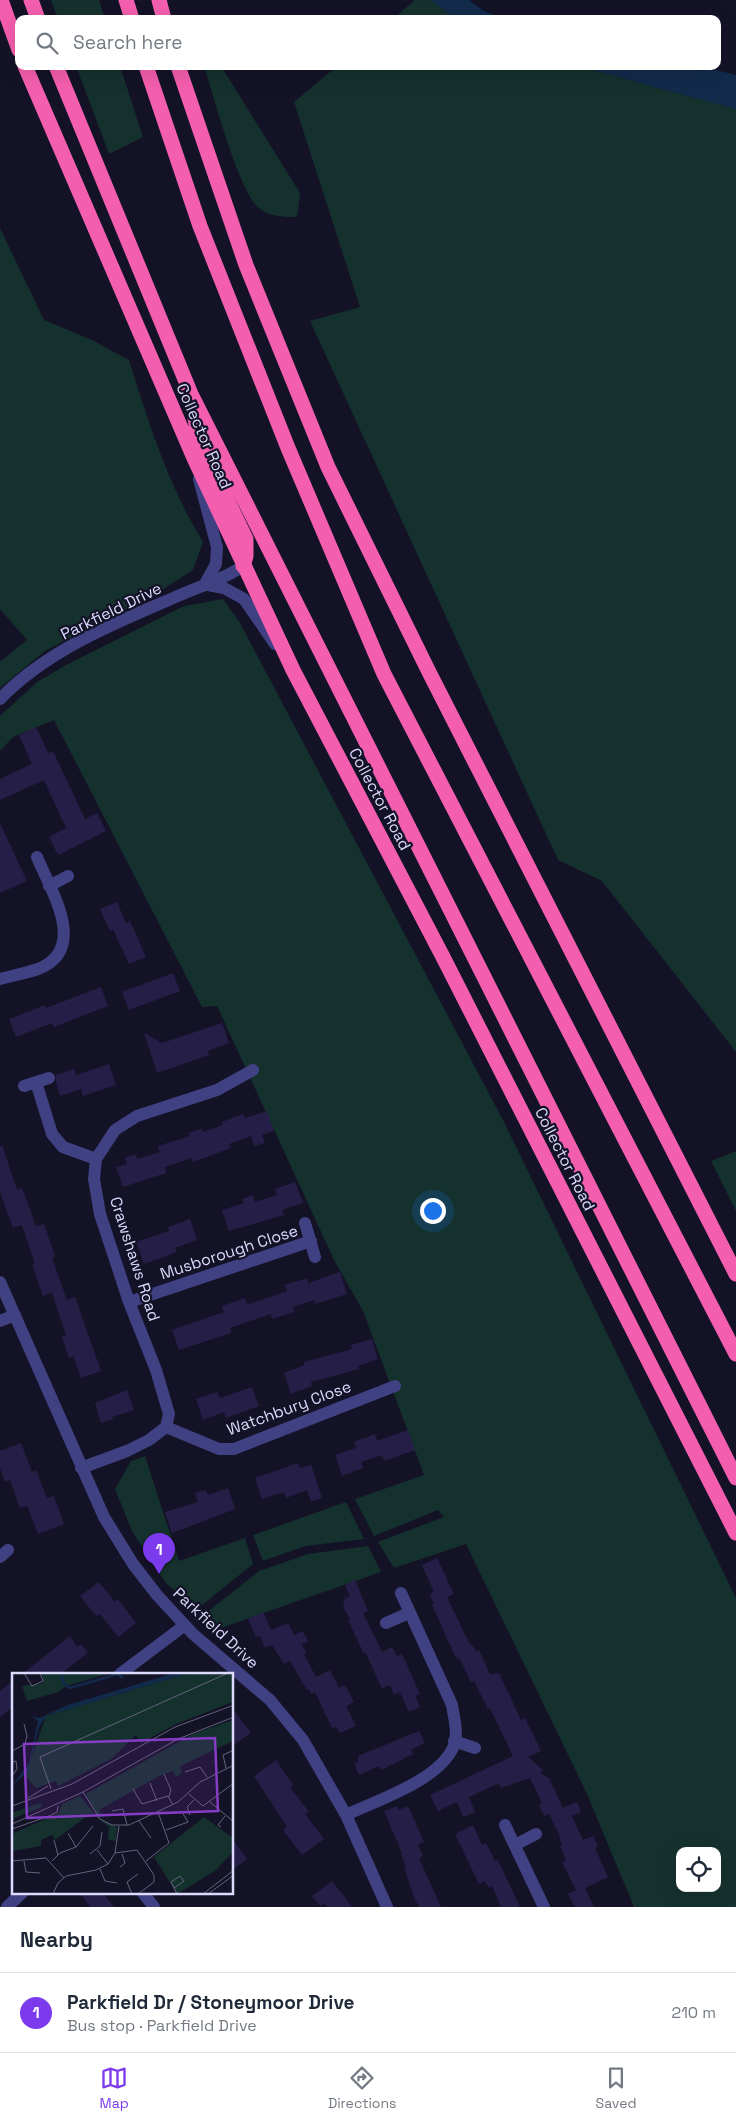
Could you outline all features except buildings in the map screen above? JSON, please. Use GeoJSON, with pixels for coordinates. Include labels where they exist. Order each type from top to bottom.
{"type":"FeatureCollection","features":[{"type":"Feature","properties":{"kind":"highway"},"geometry":{"type":"LineString","coordinates":[[1,0],[15,39]]}},
{"type":"Feature","properties":{"kind":"highway"},"geometry":{"type":"LineString","coordinates":[[31,0],[37,15]]}},
{"type":"Feature","properties":{"kind":"highway"},"geometry":{"type":"LineString","coordinates":[[126,0],[131,15]]}},
{"type":"Feature","properties":{"kind":"highway"},"geometry":{"type":"LineString","coordinates":[[159,0],[163,15]]}},
{"type":"Feature","properties":{"kind":"highway","name":"Collector Road"},"geometry":{"type":"LineString","coordinates":[[26,70],[194,458],[293,670],[443,957],[736,1533]]}},
{"type":"Feature","properties":{"kind":"highway","name":"Collector Road"},"geometry":{"type":"LineString","coordinates":[[58,70],[191,394],[736,1478]]}},
{"type":"Feature","properties":{"kind":"highway"},"geometry":{"type":"LineString","coordinates":[[147,70],[207,244],[288,448],[384,674],[736,1354]]}},
{"type":"Feature","properties":{"kind":"highway"},"geometry":{"type":"LineString","coordinates":[[179,70],[246,265],[328,468],[429,672],[736,1274]]}},
{"type":"Feature","properties":{"kind":"highway"},"geometry":{"type":"LineString","coordinates":[[191,394],[198,438],[246,539],[246,556],[243,566]]}},
{"type":"Feature","properties":{"kind":"street"},"geometry":{"type":"LineString","coordinates":[[194,458],[217,547],[216,564],[205,584],[224,588],[244,599],[293,670]]}},
{"type":"Feature","properties":{"kind":"street","name":"Parkfield Drive"},"geometry":{"type":"LineString","coordinates":[[0,699],[43,664],[94,634],[205,584],[227,578],[243,566]]}},
{"type":"Feature","properties":{"kind":"street"},"geometry":{"type":"LineString","coordinates":[[0,979],[39,968],[54,959],[62,948],[65,936],[64,919],[37,857]]}},
{"type":"Feature","properties":{"kind":"street"},"geometry":{"type":"LineString","coordinates":[[49,886],[68,876]]}},
{"type":"Feature","properties":{"kind":"street"},"geometry":{"type":"LineString","coordinates":[[49,1078],[30,1084],[52,1134],[63,1147],[96,1158],[115,1130],[138,1116],[217,1090],[253,1070]]}},
{"type":"Feature","properties":{"kind":"street","name":"Crawshaws Road"},"geometry":{"type":"LineString","coordinates":[[96,1158],[94,1179],[100,1214],[156,1370],[169,1414],[166,1427]]}},
{"type":"Feature","properties":{"kind":"street","name":"Musborough Close"},"geometry":{"type":"LineString","coordinates":[[305,1223],[315,1257]]}},
{"type":"Feature","properties":{"kind":"street","name":"Musborough Close"},"geometry":{"type":"LineString","coordinates":[[130,1302],[311,1241]]}},
{"type":"Feature","properties":{"kind":"street","name":"Parkfield Drive"},"geometry":{"type":"LineString","coordinates":[[0,1282],[104,1517],[133,1564],[157,1595],[185,1625],[270,1700],[304,1740],[346,1815],[387,1907]]}},
{"type":"Feature","properties":{"kind":"street"},"geometry":{"type":"LineString","coordinates":[[0,1321],[15,1315]]}},
{"type":"Feature","properties":{"kind":"street","name":"Watchbury Close"},"geometry":{"type":"LineString","coordinates":[[166,1427],[220,1450],[234,1449],[395,1386]]}},
{"type":"Feature","properties":{"kind":"street"},"geometry":{"type":"LineString","coordinates":[[81,1468],[127,1452],[149,1440],[166,1427]]}},
{"type":"Feature","properties":{"kind":"street"},"geometry":{"type":"LineString","coordinates":[[346,1815],[423,1778],[441,1763],[453,1747],[456,1725],[452,1706],[400,1593]]}},
{"type":"Feature","properties":{"kind":"street"},"geometry":{"type":"LineString","coordinates":[[386,1623],[409,1613]]}},
{"type":"Feature","properties":{"kind":"street"},"geometry":{"type":"LineString","coordinates":[[121,1673],[185,1625]]}},
{"type":"Feature","properties":{"kind":"street"},"geometry":{"type":"LineString","coordinates":[[454,1741],[475,1748]]}},
{"type":"Feature","properties":{"kind":"street"},"geometry":{"type":"LineString","coordinates":[[504,1825],[544,1907]]}},
{"type":"Feature","properties":{"kind":"street"},"geometry":{"type":"LineString","coordinates":[[515,1845],[536,1834]]}},
{"type":"Feature","properties":{"kind":"street"},"geometry":{"type":"LineString","coordinates":[[7,1907],[21,1894]]}},
{"type":"Feature","properties":{"kind":"street"},"geometry":{"type":"LineString","coordinates":[[144,1894],[154,1907]]}},
{"type":"Feature","properties":{"kind":"green space"},"geometry":{"type":"Polygon","coordinates":[[[51,0],[99,0],[104,15],[57,15],[51,0]]]}},
{"type":"Feature","properties":{"kind":"green space"},"geometry":{"type":"Polygon","coordinates":[[[415,0],[431,0],[451,15],[398,15],[415,0]]]}},
{"type":"Feature","properties":{"kind":"green space"},"geometry":{"type":"Polygon","coordinates":[[[78,70],[121,70],[143,137],[109,154],[78,70]]]}},
{"type":"Feature","properties":{"kind":"green space"},"geometry":{"type":"Polygon","coordinates":[[[205,70],[223,70],[300,193],[297,217],[269,214],[260,209],[252,200],[236,165],[205,70]]]}},
{"type":"Feature","properties":{"kind":"green space"},"geometry":{"type":"Polygon","coordinates":[[[332,70],[593,70],[736,109],[736,1052],[602,881],[558,860],[310,321],[360,307],[294,102],[332,70]]]}},
{"type":"Feature","properties":{"kind":"green space"},"geometry":{"type":"Polygon","coordinates":[[[0,228],[44,320],[92,340],[129,360],[160,454],[179,499],[203,542],[193,570],[157,593],[45,651],[0,688],[0,662],[27,640],[0,609],[0,228]]]}},
{"type":"Feature","properties":{"kind":"green space"},"geometry":{"type":"Polygon","coordinates":[[[223,599],[240,623],[503,1120],[736,1598],[736,1907],[634,1907],[587,1794],[466,1544],[394,1568],[378,1542],[444,1517],[438,1510],[374,1536],[355,1499],[424,1475],[363,1311],[334,1260],[217,1006],[202,1007],[54,720],[13,737],[0,751],[0,716],[37,682],[66,665],[184,606],[223,599]]]}},
{"type":"Feature","properties":{"kind":"green space"},"geometry":{"type":"Polygon","coordinates":[[[736,1151],[736,1211],[711,1161],[736,1151]]]}},
{"type":"Feature","properties":{"kind":"green space"},"geometry":{"type":"Polygon","coordinates":[[[145,1456],[179,1561],[245,1538],[253,1564],[196,1610],[165,1582],[132,1531],[115,1489],[131,1461],[145,1456]]]}},
{"type":"Feature","properties":{"kind":"green space"},"geometry":{"type":"Polygon","coordinates":[[[346,1502],[364,1539],[305,1546],[263,1561],[253,1535],[346,1502]]]}},
{"type":"Feature","properties":{"kind":"green space"},"geometry":{"type":"Polygon","coordinates":[[[368,1546],[381,1572],[215,1630],[206,1613],[259,1571],[308,1554],[368,1546]]]}},
{"type":"Feature","properties":{"kind":"water"},"geometry":{"type":"Polygon","coordinates":[[[431,0],[469,0],[484,11],[496,15],[451,15],[431,0]]]}},
{"type":"Feature","properties":{"kind":"water"},"geometry":{"type":"Polygon","coordinates":[[[593,70],[716,70],[736,75],[736,109],[593,70]]]}},
{"type":"Feature","properties":{"kind":"place","name":"Parkfield Dr / Stoneymoor Drive"},"geometry":{"type":"Point","coordinates":[159,1574]}}]}
